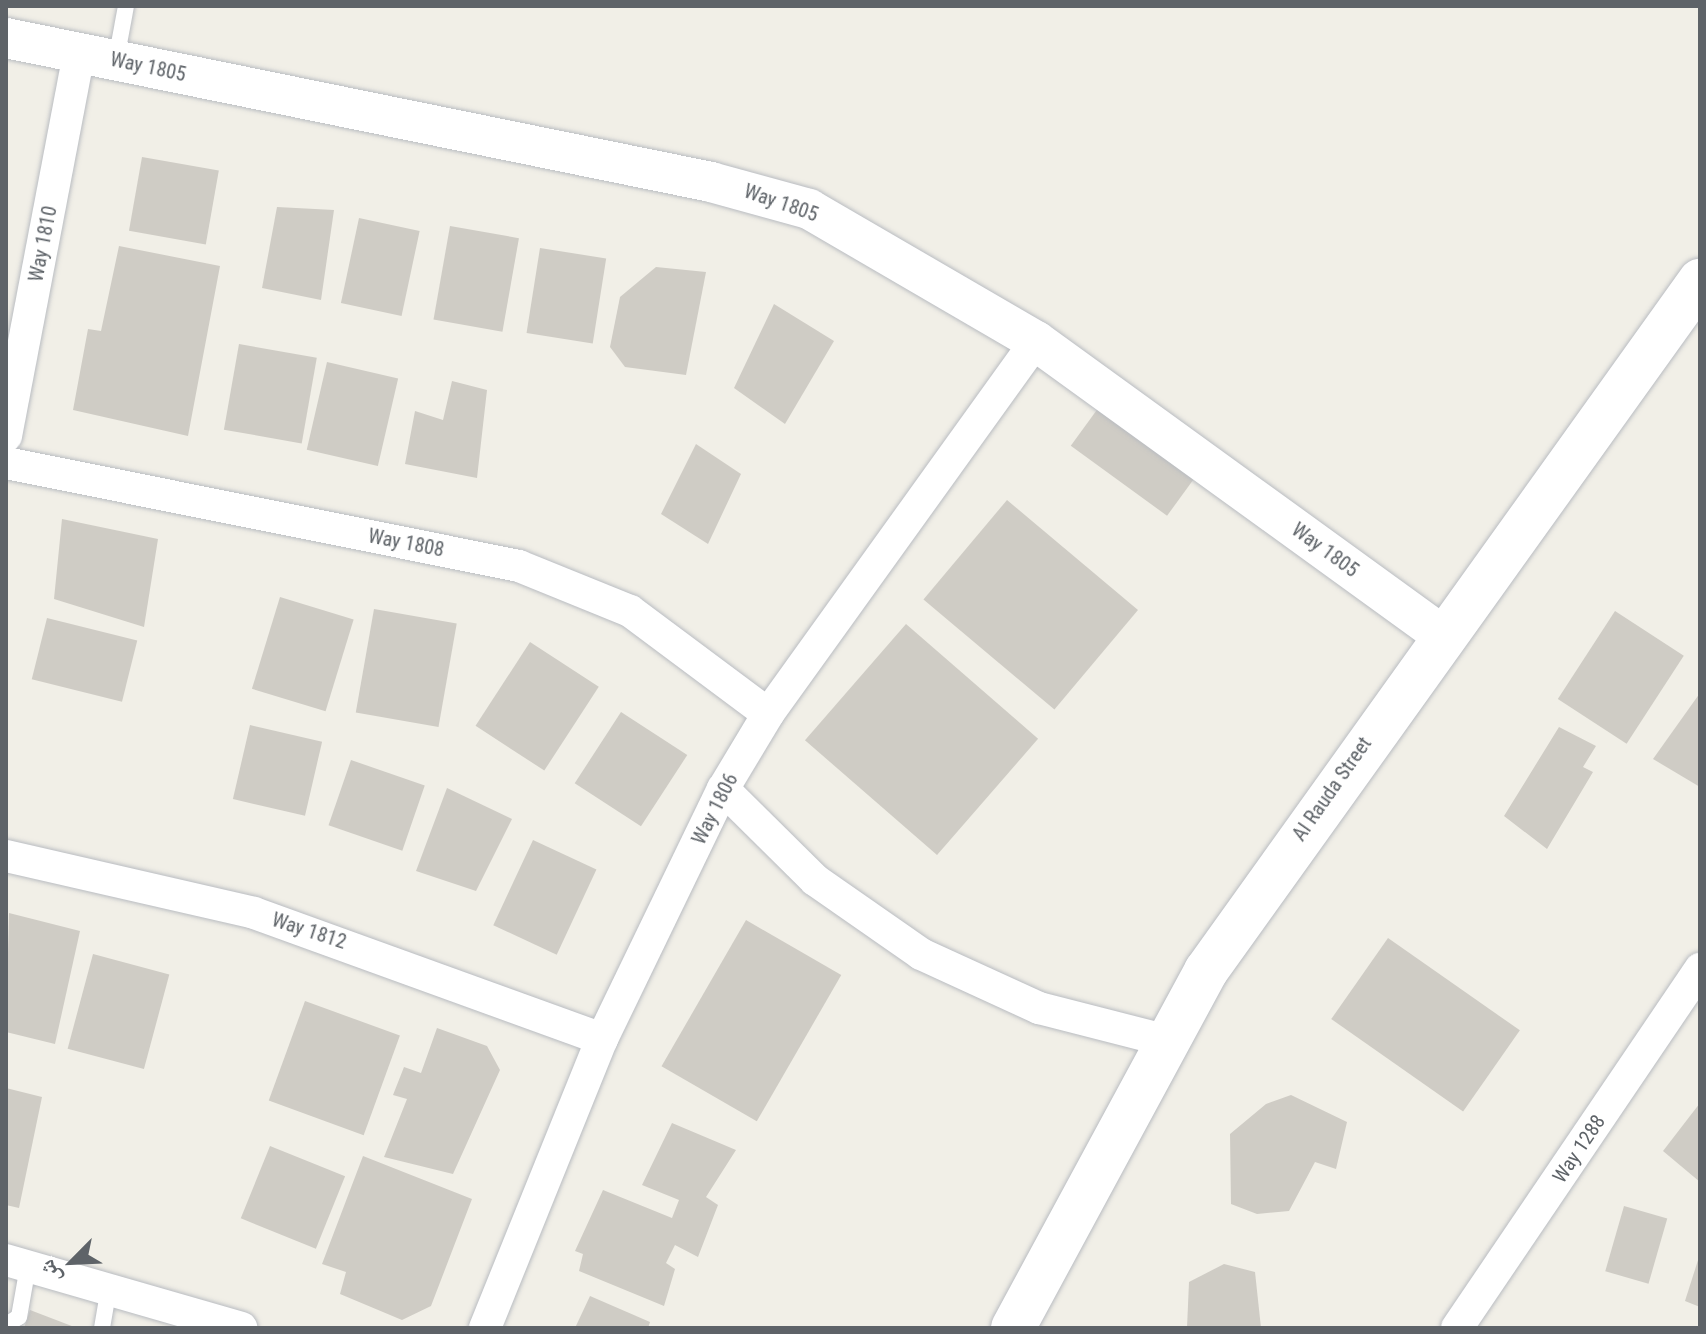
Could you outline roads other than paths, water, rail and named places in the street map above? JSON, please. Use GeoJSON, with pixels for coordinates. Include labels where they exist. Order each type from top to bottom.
{"type":"FeatureCollection","features":[{"type":"Feature","properties":{"kind":"main road","name":"Al Rauda Street"},"geometry":{"type":"LineString","coordinates":[[1013,1328],[1164,1040],[1442,635],[1700,281]]}},
{"type":"Feature","properties":{"kind":"street","name":"Way 1805"},"geometry":{"type":"LineString","coordinates":[[6,38],[763,194],[848,230],[1036,341],[1442,635]]}},
{"type":"Feature","properties":{"kind":"street","name":"Way 1810"},"geometry":{"type":"LineString","coordinates":[[6,436],[98,57]]}},
{"type":"Feature","properties":{"kind":"street","name":"Way 1806"},"geometry":{"type":"LineString","coordinates":[[485,1328],[602,1039],[723,789],[768,714],[1036,341]]}},
{"type":"Feature","properties":{"kind":"street","name":"Way 1808"},"geometry":{"type":"LineString","coordinates":[[6,463],[519,566],[630,611],[768,714]]}},
{"type":"Feature","properties":{"kind":"street"},"geometry":{"type":"LineString","coordinates":[[723,789],[815,880],[921,954],[1039,1008],[1164,1040]]}},
{"type":"Feature","properties":{"kind":"street","name":"Way 1812"},"geometry":{"type":"LineString","coordinates":[[6,856],[254,913],[602,1039]]}},
{"type":"Feature","properties":{"kind":"street","name":"Way 1288"},"geometry":{"type":"LineString","coordinates":[[1457,1328],[1700,969]]}},
{"type":"Feature","properties":{"kind":"street"},"geometry":{"type":"LineString","coordinates":[[17,1263],[110,1286],[229,1326]]}},
{"type":"Feature","properties":{"kind":"lane"},"geometry":{"type":"LineString","coordinates":[[98,57],[126,6]]}},
{"type":"Feature","properties":{"kind":"lane"},"geometry":{"type":"LineString","coordinates":[[6,1325],[19,1317],[17,1263]]}},
{"type":"Feature","properties":{"kind":"lane"},"geometry":{"type":"LineString","coordinates":[[102,1328],[110,1286]]}}]}
